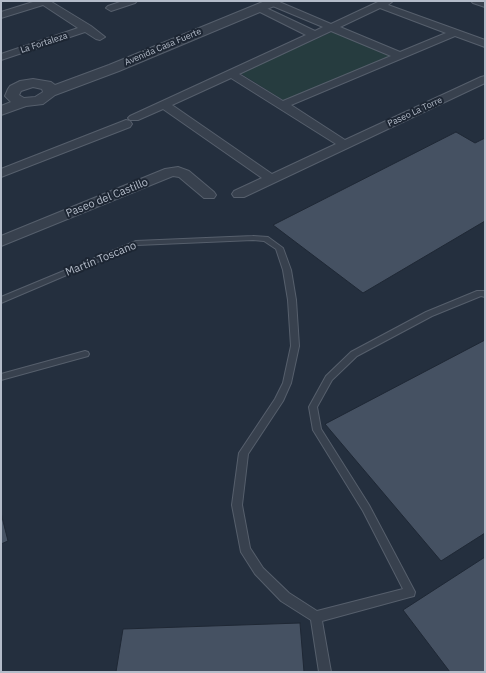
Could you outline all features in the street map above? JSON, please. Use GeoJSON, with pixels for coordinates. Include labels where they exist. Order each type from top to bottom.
{"type":"FeatureCollection","features":[{"type":"Feature","properties":{"kind":"street","name":"La Fortaleza"},"geometry":{"type":"LineString","coordinates":[[1,15],[43,1],[100,36]]}},
{"type":"Feature","properties":{"kind":"street"},"geometry":{"type":"LineString","coordinates":[[111,8],[132,1]]}},
{"type":"Feature","properties":{"kind":"street"},"geometry":{"type":"LineString","coordinates":[[476,1],[485,4]]}},
{"type":"Feature","properties":{"kind":"street"},"geometry":{"type":"LineString","coordinates":[[273,2],[400,56]]}},
{"type":"Feature","properties":{"kind":"street","name":"Avenida Casa Fuerte"},"geometry":{"type":"LineString","coordinates":[[6,94],[26,84],[39,83],[253,4],[273,2]]}},
{"type":"Feature","properties":{"kind":"street"},"geometry":{"type":"LineString","coordinates":[[1,173],[130,121],[384,3],[485,44]]}},
{"type":"Feature","properties":{"kind":"street"},"geometry":{"type":"LineString","coordinates":[[253,4],[315,35]]}},
{"type":"Feature","properties":{"kind":"street","name":"Avenida Casa Fuerte"},"geometry":{"type":"LineString","coordinates":[[24,102],[38,101],[48,96],[50,92],[114,68],[253,4]]}},
{"type":"Feature","properties":{"kind":"street","name":"La Fortaleza"},"geometry":{"type":"LineString","coordinates":[[1,57],[87,28]]}},
{"type":"Feature","properties":{"kind":"street"},"geometry":{"type":"LineString","coordinates":[[282,105],[455,33]]}},
{"type":"Feature","properties":{"kind":"street"},"geometry":{"type":"LineString","coordinates":[[231,73],[344,144]]}},
{"type":"Feature","properties":{"kind":"street","name":"Paseo La Torre"},"geometry":{"type":"LineString","coordinates":[[239,194],[485,79]]}},
{"type":"Feature","properties":{"kind":"street"},"geometry":{"type":"LineString","coordinates":[[39,83],[50,88],[50,92]]}},
{"type":"Feature","properties":{"kind":"street"},"geometry":{"type":"LineString","coordinates":[[6,94],[12,96],[14,99],[24,102]]}},
{"type":"Feature","properties":{"kind":"street"},"geometry":{"type":"LineString","coordinates":[[1,111],[24,102]]}},
{"type":"Feature","properties":{"kind":"street"},"geometry":{"type":"LineString","coordinates":[[164,104],[271,178]]}},
{"type":"Feature","properties":{"kind":"street","name":"Paseo del Castillo"},"geometry":{"type":"LineString","coordinates":[[1,242],[170,172],[178,171],[184,174],[209,195]]}},
{"type":"Feature","properties":{"kind":"lane","name":"Martín Toscano"},"geometry":{"type":"LineString","coordinates":[[1,300],[136,243],[253,238],[266,239],[279,248],[287,270],[292,300],[295,346],[287,383],[280,401],[244,453],[237,505],[245,549],[258,570],[285,597],[316,618]]}},
{"type":"Feature","properties":{"kind":"lane"},"geometry":{"type":"LineString","coordinates":[[325,672],[316,618],[410,592],[366,508],[317,430],[313,407],[330,378],[354,354],[430,314],[480,293],[485,294]]}},
{"type":"Feature","properties":{"kind":"lane"},"geometry":{"type":"LineString","coordinates":[[1,377],[85,354]]}},
{"type":"Feature","properties":{"kind":"green space"},"geometry":{"type":"Polygon","coordinates":[[[332,32],[397,56],[286,102],[240,73],[332,32]]]}},
{"type":"Feature","properties":{"kind":"building"},"geometry":{"type":"Polygon","coordinates":[[[456,132],[475,143],[485,138],[485,221],[363,293],[273,225],[456,132]]]}},
{"type":"Feature","properties":{"kind":"building"},"geometry":{"type":"Polygon","coordinates":[[[485,340],[485,533],[441,561],[325,424],[485,340]]]}},
{"type":"Feature","properties":{"kind":"building"},"geometry":{"type":"Polygon","coordinates":[[[1,513],[8,541],[1,544],[1,513]]]}},
{"type":"Feature","properties":{"kind":"building"},"geometry":{"type":"Polygon","coordinates":[[[485,557],[485,672],[450,672],[403,610],[485,557]]]}},
{"type":"Feature","properties":{"kind":"building"},"geometry":{"type":"Polygon","coordinates":[[[300,623],[304,672],[116,672],[123,629],[300,623]]]}}]}
